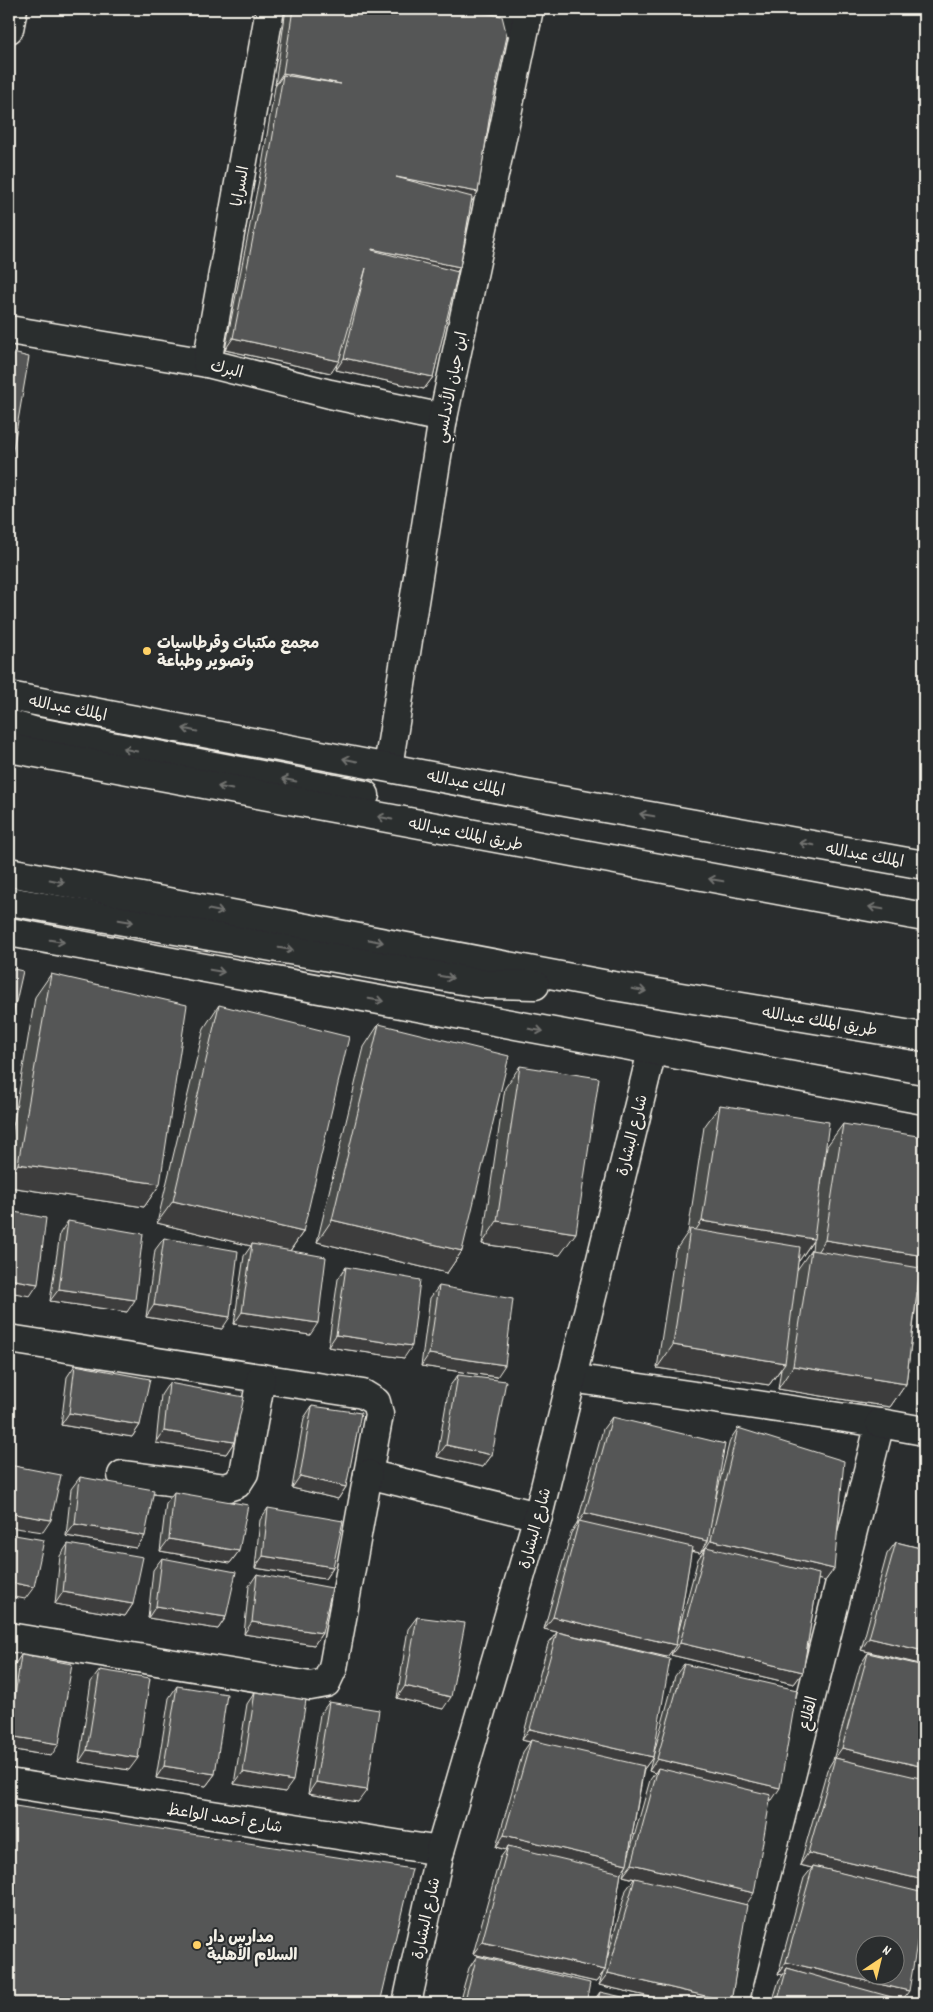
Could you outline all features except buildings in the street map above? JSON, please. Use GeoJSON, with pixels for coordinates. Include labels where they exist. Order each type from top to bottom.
{"type":"FeatureCollection","features":[{"type":"Feature","properties":{"kind":"main road"},"geometry":{"type":"LineString","coordinates":[[9,29],[12,9]]}},
{"type":"Feature","properties":{"kind":"main road","name":"السرايا"},"geometry":{"type":"LineString","coordinates":[[207,363],[270,9]]}},
{"type":"Feature","properties":{"kind":"main road"},"geometry":{"type":"LineString","coordinates":[[458,9],[527,17]]}},
{"type":"Feature","properties":{"kind":"main road","name":"ابن حيان الأندلسي"},"geometry":{"type":"LineString","coordinates":[[388,768],[443,418],[527,17]]}},
{"type":"Feature","properties":{"kind":"main road","name":"البرك"},"geometry":{"type":"LineString","coordinates":[[9,330],[207,363],[330,394],[443,418]]}},
{"type":"Feature","properties":{"kind":"main road","name":"الملك عبدالله"},"geometry":{"type":"LineString","coordinates":[[9,696],[388,768],[924,865]]}},
{"type":"Feature","properties":{"kind":"main road"},"geometry":{"type":"LineString","coordinates":[[9,724],[33,731],[493,820],[642,866]]}},
{"type":"Feature","properties":{"kind":"main road","name":"طريق الملك عبدالله"},"geometry":{"type":"LineString","coordinates":[[9,748],[924,917]]}},
{"type":"Feature","properties":{"kind":"main road","name":"طريق الملك عبدالله"},"geometry":{"type":"LineString","coordinates":[[9,872],[608,985],[924,1037]]}},
{"type":"Feature","properties":{"kind":"main road"},"geometry":{"type":"LineString","coordinates":[[9,901],[485,984],[608,985]]}},
{"type":"Feature","properties":{"kind":"main road"},"geometry":{"type":"LineString","coordinates":[[9,932],[924,1100]]}},
{"type":"Feature","properties":{"kind":"main road","name":"شارع البشارة"},"geometry":{"type":"LineString","coordinates":[[407,2003],[440,1851],[538,1516],[652,1051]]}},
{"type":"Feature","properties":{"kind":"main road"},"geometry":{"type":"LineString","coordinates":[[9,1339],[363,1394],[376,1402],[379,1414],[333,1668],[326,1683],[310,1686],[9,1637]]}},
{"type":"Feature","properties":{"kind":"main road"},"geometry":{"type":"LineString","coordinates":[[122,1475],[225,1488],[237,1484],[244,1473],[261,1378]]}},
{"type":"Feature","properties":{"kind":"main road"},"geometry":{"type":"LineString","coordinates":[[572,1378],[880,1423],[924,1432]]}},
{"type":"Feature","properties":{"kind":"main road","name":"القلاع"},"geometry":{"type":"LineString","coordinates":[[734,2003],[880,1423]]}},
{"type":"Feature","properties":{"kind":"main road"},"geometry":{"type":"LineString","coordinates":[[368,1474],[538,1516]]}},
{"type":"Feature","properties":{"kind":"main road","name":"شارع أحمد الواعظ"},"geometry":{"type":"LineString","coordinates":[[9,1783],[440,1851]]}},
{"type":"Feature","properties":{"kind":"place","name":"مجمع مكتبات وقرطاسيات وتصوير وطباعة"},"geometry":{"type":"Point","coordinates":[147,651]}},
{"type":"Feature","properties":{"kind":"place","name":"مدارس دار السلام الأهلية"},"geometry":{"type":"Point","coordinates":[197,1945]}}]}
